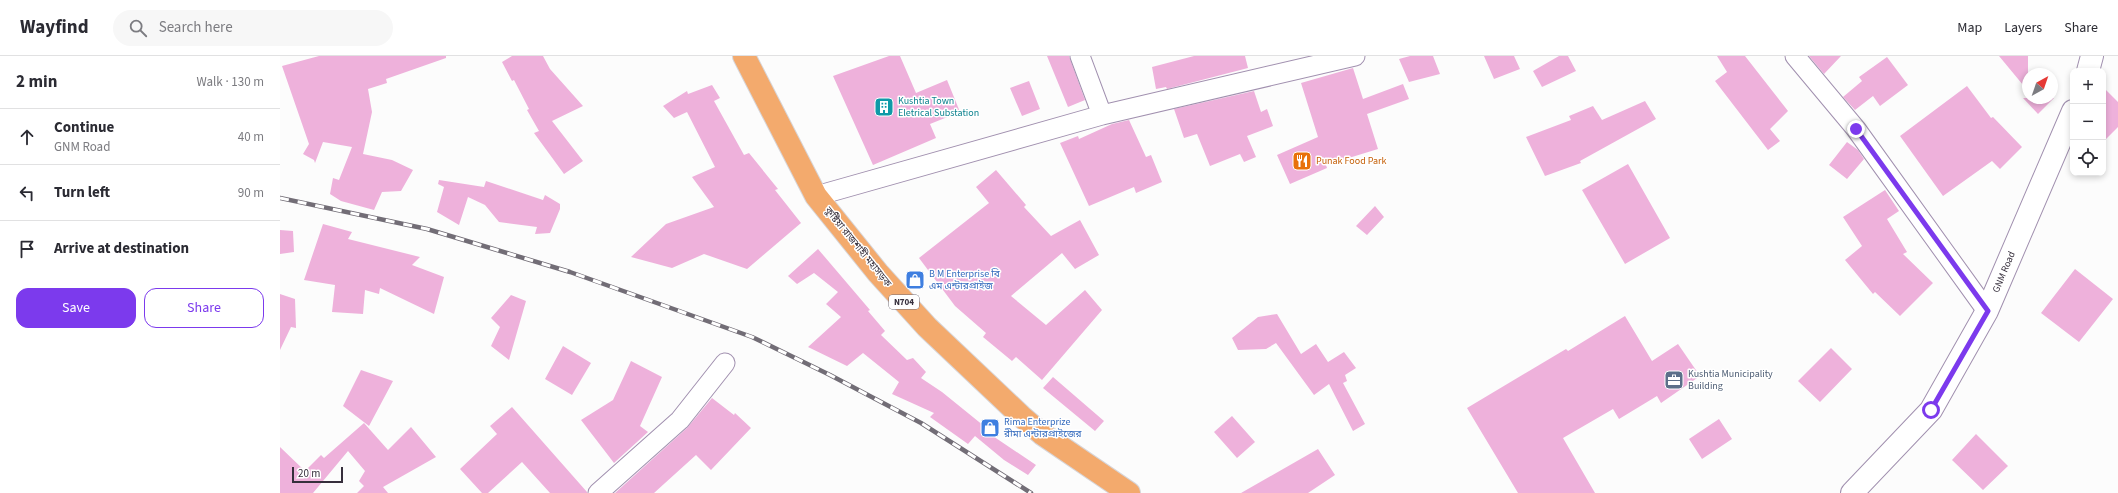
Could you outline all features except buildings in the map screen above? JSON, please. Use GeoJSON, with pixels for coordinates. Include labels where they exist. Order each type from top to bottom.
{"type":"FeatureCollection","features":[{"type":"Feature","properties":{"kind":"highway","name":"কুষ্টিয়া রাজশাহী মহাসড়ক"},"geometry":{"type":"LineString","coordinates":[[744,56],[816,196],[878,273],[927,327],[981,379],[1042,434],[1129,493]]}},
{"type":"Feature","properties":{"kind":"street"},"geometry":{"type":"LineString","coordinates":[[1080,56],[1102,115]]}},
{"type":"Feature","properties":{"kind":"street"},"geometry":{"type":"LineString","coordinates":[[816,196],[1102,115],[1354,56]]}},
{"type":"Feature","properties":{"kind":"street"},"geometry":{"type":"LineString","coordinates":[[1795,56],[1856,129],[1988,311]]}},
{"type":"Feature","properties":{"kind":"street"},"geometry":{"type":"LineString","coordinates":[[2089,68],[2092,56]]}},
{"type":"Feature","properties":{"kind":"street","name":"GNM Road"},"geometry":{"type":"LineString","coordinates":[[1852,493],[1931,410],[1988,311],[2070,118]]}},
{"type":"Feature","properties":{"kind":"street"},"geometry":{"type":"LineString","coordinates":[[598,493],[680,420],[725,363]]}},
{"type":"Feature","properties":{"kind":"railway"},"geometry":{"type":"LineString","coordinates":[[280,198],[427,229],[570,272],[752,337],[830,375],[921,423],[1031,493]]}},
{"type":"Feature","properties":{"kind":"place","name":"Kushtia Town Eletrical Substation"},"geometry":{"type":"Point","coordinates":[884,107]}},
{"type":"Feature","properties":{"kind":"place","name":"Punak Food Park"},"geometry":{"type":"Point","coordinates":[1302,161]}},
{"type":"Feature","properties":{"kind":"place","name":"B M Enterprise বি এম এন্টারপ্রাইজ"},"geometry":{"type":"Point","coordinates":[915,280]}},
{"type":"Feature","properties":{"kind":"place","name":"Kushtia Municipality Building"},"geometry":{"type":"Point","coordinates":[1674,380]}},
{"type":"Feature","properties":{"kind":"place","name":"Rima Enterprize রীমা এন্টারপ্রাইজের"},"geometry":{"type":"Point","coordinates":[990,428]}},
{"type":"Feature","properties":{"kind":"route"},"geometry":{"type":"LineString","coordinates":[[1856,129],[1916,214],[1988,311],[1931,410]]}}]}
